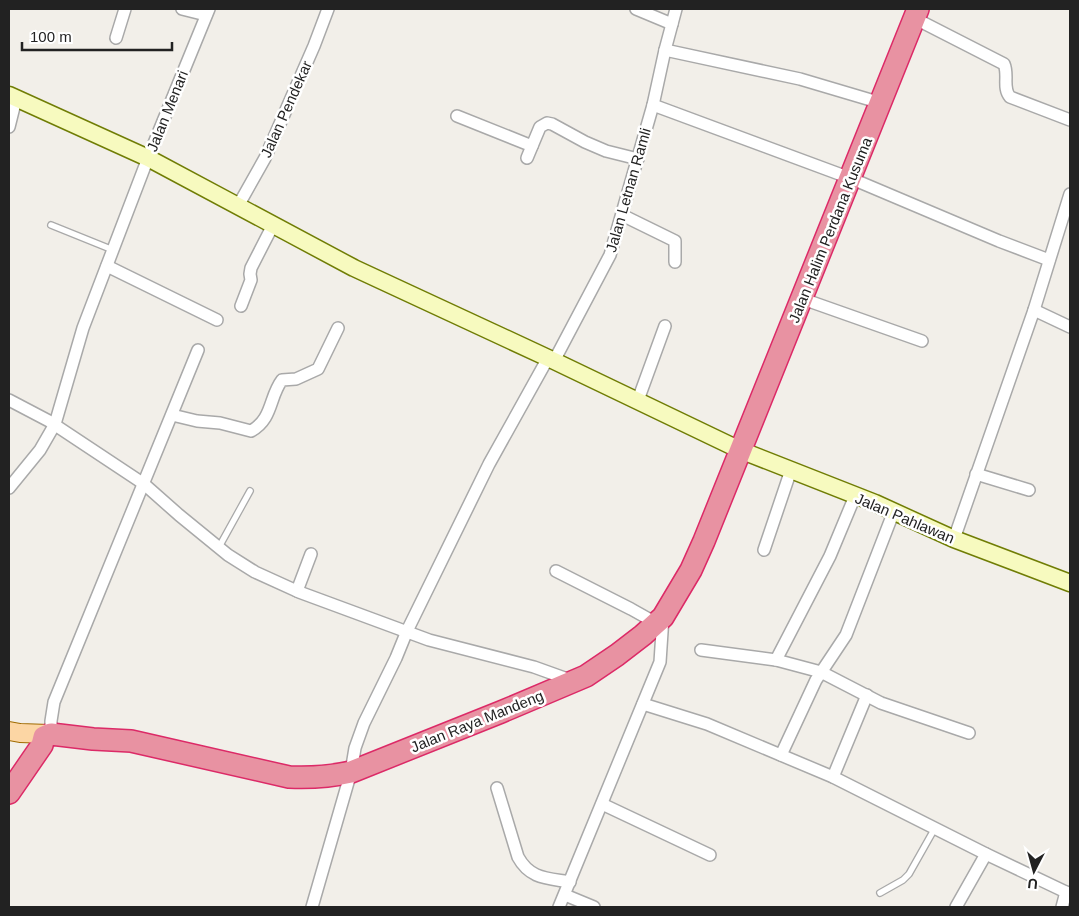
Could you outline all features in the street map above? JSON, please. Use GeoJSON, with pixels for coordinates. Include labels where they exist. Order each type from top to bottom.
{"type":"FeatureCollection","features":[{"type":"Feature","properties":{"kind":"highway","name":"Jalan Halim Perdana Kusuma"},"geometry":{"type":"LineString","coordinates":[[740,450],[803,299],[916,14]]}},
{"type":"Feature","properties":{"kind":"highway","name":"Jalan Raya Mandeng"},"geometry":{"type":"LineString","coordinates":[[50,740],[93,739],[131,741],[289,777],[311,778],[331,776],[350,772],[574,682],[617,655],[659,620],[690,570],[701,548],[740,450]]}},
{"type":"Feature","properties":{"kind":"highway"},"geometry":{"type":"LineString","coordinates":[[9,793],[21,774],[50,740]]}},
{"type":"Feature","properties":{"kind":"main road","name":"Jalan Pahlawan"},"geometry":{"type":"LineString","coordinates":[[12,97],[148,158],[354,268],[638,400],[740,450],[894,511],[954,539],[1070,583]]}},
{"type":"Feature","properties":{"kind":"main road"},"geometry":{"type":"LineString","coordinates":[[15,732],[50,740]]}},
{"type":"Feature","properties":{"kind":"street"},"geometry":{"type":"LineString","coordinates":[[116,38],[125,9]]}},
{"type":"Feature","properties":{"kind":"street"},"geometry":{"type":"LineString","coordinates":[[182,9],[207,12]]}},
{"type":"Feature","properties":{"kind":"street","name":"Jalan Pendekar"},"geometry":{"type":"LineString","coordinates":[[238,206],[265,158],[314,46],[328,9]]}},
{"type":"Feature","properties":{"kind":"street"},"geometry":{"type":"LineString","coordinates":[[636,9],[672,24]]}},
{"type":"Feature","properties":{"kind":"street","name":"Jalan Letnan Ramli"},"geometry":{"type":"LineString","coordinates":[[312,907],[355,748],[364,722],[489,464],[610,255],[653,105],[676,9]]}},
{"type":"Feature","properties":{"kind":"street","name":"Jalan Menari"},"geometry":{"type":"LineString","coordinates":[[9,488],[40,450],[54,424],[83,328],[148,158],[207,12]]}},
{"type":"Feature","properties":{"kind":"street"},"geometry":{"type":"LineString","coordinates":[[916,14],[1004,64],[1007,69],[1006,90],[1010,97],[1070,120]]}},
{"type":"Feature","properties":{"kind":"street"},"geometry":{"type":"LineString","coordinates":[[665,50],[800,80],[881,103]]}},
{"type":"Feature","properties":{"kind":"street"},"geometry":{"type":"LineString","coordinates":[[9,127],[12,97]]}},
{"type":"Feature","properties":{"kind":"street"},"geometry":{"type":"LineString","coordinates":[[653,105],[850,178],[999,242],[1049,260]]}},
{"type":"Feature","properties":{"kind":"street"},"geometry":{"type":"LineString","coordinates":[[457,116],[532,146]]}},
{"type":"Feature","properties":{"kind":"street"},"geometry":{"type":"LineString","coordinates":[[527,158],[540,127],[547,123],[606,151],[638,159]]}},
{"type":"Feature","properties":{"kind":"street"},"geometry":{"type":"LineString","coordinates":[[954,539],[1034,310],[1070,194]]}},
{"type":"Feature","properties":{"kind":"street"},"geometry":{"type":"LineString","coordinates":[[622,215],[673,239],[675,242],[675,262]]}},
{"type":"Feature","properties":{"kind":"street"},"geometry":{"type":"LineString","coordinates":[[241,306],[251,280],[252,268],[273,225]]}},
{"type":"Feature","properties":{"kind":"street"},"geometry":{"type":"LineString","coordinates":[[107,266],[217,320]]}},
{"type":"Feature","properties":{"kind":"street"},"geometry":{"type":"LineString","coordinates":[[803,299],[922,341]]}},
{"type":"Feature","properties":{"kind":"street"},"geometry":{"type":"LineString","coordinates":[[1034,310],[1070,327]]}},
{"type":"Feature","properties":{"kind":"street"},"geometry":{"type":"LineString","coordinates":[[638,400],[665,326]]}},
{"type":"Feature","properties":{"kind":"street"},"geometry":{"type":"LineString","coordinates":[[172,414],[197,421],[220,423],[251,432],[259,427],[265,419],[282,380],[296,378],[318,369],[338,328]]}},
{"type":"Feature","properties":{"kind":"street"},"geometry":{"type":"LineString","coordinates":[[50,740],[50,720],[54,702],[198,350]]}},
{"type":"Feature","properties":{"kind":"street"},"geometry":{"type":"LineString","coordinates":[[9,400],[54,424],[144,484],[219,547],[255,572],[429,640],[534,667],[574,682]]}},
{"type":"Feature","properties":{"kind":"street"},"geometry":{"type":"LineString","coordinates":[[764,550],[791,470]]}},
{"type":"Feature","properties":{"kind":"street"},"geometry":{"type":"LineString","coordinates":[[976,474],[1029,490]]}},
{"type":"Feature","properties":{"kind":"street"},"geometry":{"type":"LineString","coordinates":[[776,660],[830,556],[855,496]]}},
{"type":"Feature","properties":{"kind":"street"},"geometry":{"type":"LineString","coordinates":[[781,755],[821,672],[846,635],[894,511]]}},
{"type":"Feature","properties":{"kind":"street"},"geometry":{"type":"LineString","coordinates":[[297,590],[310,554]]}},
{"type":"Feature","properties":{"kind":"street"},"geometry":{"type":"LineString","coordinates":[[556,571],[659,620],[660,662],[559,907]]}},
{"type":"Feature","properties":{"kind":"street"},"geometry":{"type":"LineString","coordinates":[[701,650],[776,660],[821,672],[881,703],[969,733]]}},
{"type":"Feature","properties":{"kind":"street"},"geometry":{"type":"LineString","coordinates":[[833,777],[867,695]]}},
{"type":"Feature","properties":{"kind":"street"},"geometry":{"type":"LineString","coordinates":[[643,704],[707,724],[833,777],[1068,893],[1062,907]]}},
{"type":"Feature","properties":{"kind":"street"},"geometry":{"type":"LineString","coordinates":[[497,788],[518,857],[524,867],[534,875],[570,882]]}},
{"type":"Feature","properties":{"kind":"street"},"geometry":{"type":"LineString","coordinates":[[602,804],[710,855]]}},
{"type":"Feature","properties":{"kind":"street"},"geometry":{"type":"LineString","coordinates":[[956,907],[986,854]]}},
{"type":"Feature","properties":{"kind":"street"},"geometry":{"type":"LineString","coordinates":[[565,895],[594,907]]}},
{"type":"Feature","properties":{"kind":"lane"},"geometry":{"type":"LineString","coordinates":[[51,225],[113,250]]}},
{"type":"Feature","properties":{"kind":"lane"},"geometry":{"type":"LineString","coordinates":[[219,547],[250,491]]}},
{"type":"Feature","properties":{"kind":"lane"},"geometry":{"type":"LineString","coordinates":[[880,893],[903,880],[909,874],[935,828]]}}]}
